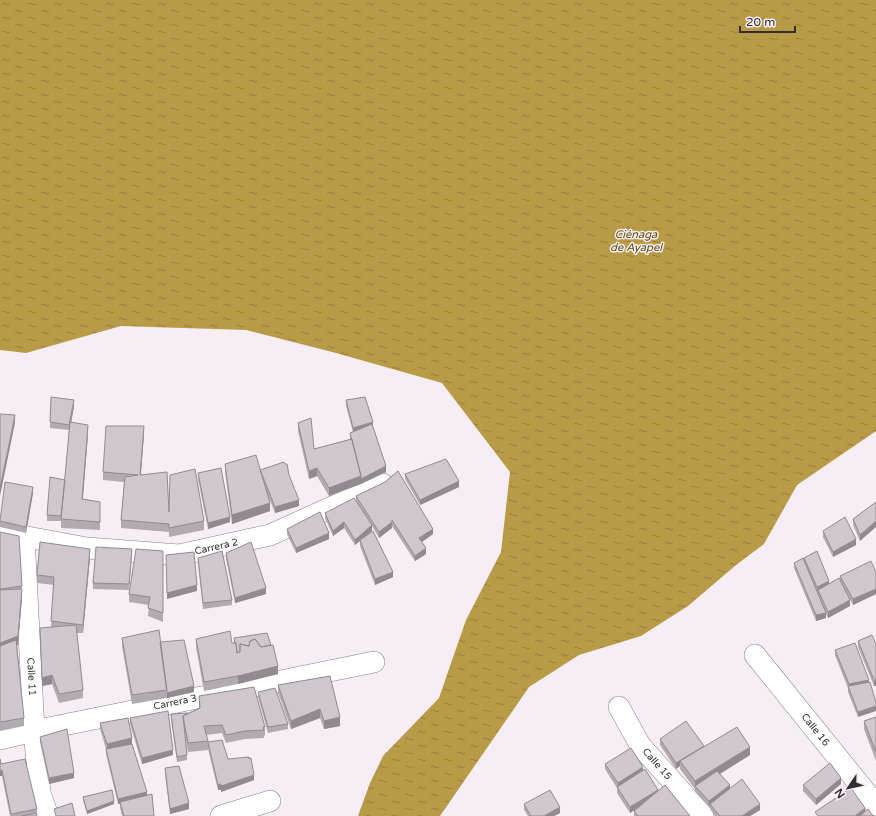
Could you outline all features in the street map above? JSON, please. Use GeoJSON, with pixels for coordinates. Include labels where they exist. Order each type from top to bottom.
{"type":"FeatureCollection","features":[{"type":"Feature","properties":{"kind":"street","name":"Carrera 2"},"geometry":{"type":"LineString","coordinates":[[0,532],[87,548],[179,555],[270,535],[398,477]]}},
{"type":"Feature","properties":{"kind":"street","name":"Calle 11"},"geometry":{"type":"LineString","coordinates":[[24,536],[34,730],[40,793],[48,816]]}},
{"type":"Feature","properties":{"kind":"street","name":"Calle 16"},"geometry":{"type":"LineString","coordinates":[[755,655],[876,805]]}},
{"type":"Feature","properties":{"kind":"street","name":"Carrera 3"},"geometry":{"type":"LineString","coordinates":[[0,739],[34,730],[374,662]]}},
{"type":"Feature","properties":{"kind":"street","name":"Calle 15"},"geometry":{"type":"LineString","coordinates":[[619,707],[640,745],[703,816]]}},
{"type":"Feature","properties":{"kind":"street"},"geometry":{"type":"LineString","coordinates":[[221,816],[270,801]]}},
{"type":"Feature","properties":{"kind":"water","name":"Ciénaga de Ayapel"},"geometry":{"type":"Polygon","coordinates":[[[0,0],[876,0],[876,431],[797,485],[764,544],[736,565],[688,606],[641,636],[579,655],[529,687],[440,816],[358,816],[370,783],[383,756],[439,698],[466,620],[501,552],[510,472],[442,383],[336,353],[246,330],[121,326],[26,353],[0,350],[0,0]]]}},
{"type":"Feature","properties":{"kind":"building"},"geometry":{"type":"Polygon","coordinates":[[[51,397],[74,400],[69,425],[50,422],[51,397]]]}},
{"type":"Feature","properties":{"kind":"building"},"geometry":{"type":"Polygon","coordinates":[[[365,397],[373,422],[353,428],[346,400],[365,397]]]}},
{"type":"Feature","properties":{"kind":"building"},"geometry":{"type":"Polygon","coordinates":[[[0,414],[15,415],[0,488],[0,414]]]}},
{"type":"Feature","properties":{"kind":"building"},"geometry":{"type":"Polygon","coordinates":[[[311,418],[314,449],[352,439],[361,476],[329,488],[317,468],[309,471],[298,423],[311,418]]]}},
{"type":"Feature","properties":{"kind":"building"},"geometry":{"type":"Polygon","coordinates":[[[70,422],[88,425],[82,499],[100,502],[100,522],[61,519],[70,422]]]}},
{"type":"Feature","properties":{"kind":"building"},"geometry":{"type":"Polygon","coordinates":[[[372,424],[386,466],[361,479],[350,433],[372,424]]]}},
{"type":"Feature","properties":{"kind":"building"},"geometry":{"type":"Polygon","coordinates":[[[106,426],[144,426],[140,475],[167,472],[169,512],[170,475],[195,469],[204,521],[169,528],[169,524],[121,520],[125,477],[138,475],[103,472],[106,426]]]}},
{"type":"Feature","properties":{"kind":"building"},"geometry":{"type":"Polygon","coordinates":[[[256,455],[270,503],[232,515],[225,464],[256,455]]]}},
{"type":"Feature","properties":{"kind":"building"},"geometry":{"type":"Polygon","coordinates":[[[446,459],[459,481],[420,500],[405,474],[446,459]]]}},
{"type":"Feature","properties":{"kind":"building"},"geometry":{"type":"Polygon","coordinates":[[[284,462],[287,464],[289,475],[299,500],[275,507],[260,470],[284,462]]]}},
{"type":"Feature","properties":{"kind":"building"},"geometry":{"type":"Polygon","coordinates":[[[221,468],[230,517],[208,523],[198,473],[221,468]]]}},
{"type":"Feature","properties":{"kind":"building"},"geometry":{"type":"Polygon","coordinates":[[[398,471],[433,529],[419,538],[426,548],[415,556],[392,520],[392,522],[379,532],[356,496],[385,482],[398,471]]]}},
{"type":"Feature","properties":{"kind":"building"},"geometry":{"type":"Polygon","coordinates":[[[50,477],[65,480],[61,516],[47,515],[50,477]]]}},
{"type":"Feature","properties":{"kind":"building"},"geometry":{"type":"Polygon","coordinates":[[[5,482],[33,487],[26,527],[0,521],[5,482]]]}},
{"type":"Feature","properties":{"kind":"building"},"geometry":{"type":"Polygon","coordinates":[[[354,498],[372,525],[355,540],[344,522],[333,531],[325,513],[354,498]]]}},
{"type":"Feature","properties":{"kind":"building"},"geometry":{"type":"Polygon","coordinates":[[[876,502],[876,521],[860,535],[853,519],[876,502]]]}},
{"type":"Feature","properties":{"kind":"building"},"geometry":{"type":"Polygon","coordinates":[[[320,512],[329,533],[296,548],[287,529],[320,512]]]}},
{"type":"Feature","properties":{"kind":"building"},"geometry":{"type":"Polygon","coordinates":[[[845,517],[856,539],[833,552],[823,531],[845,517]]]}},
{"type":"Feature","properties":{"kind":"building"},"geometry":{"type":"Polygon","coordinates":[[[373,531],[393,572],[375,579],[360,540],[373,531]]]}},
{"type":"Feature","properties":{"kind":"building"},"geometry":{"type":"Polygon","coordinates":[[[0,532],[19,536],[22,586],[0,589],[0,532]]]}},
{"type":"Feature","properties":{"kind":"building"},"geometry":{"type":"Polygon","coordinates":[[[40,542],[90,549],[83,625],[51,621],[54,577],[37,575],[40,542]]]}},
{"type":"Feature","properties":{"kind":"building"},"geometry":{"type":"Polygon","coordinates":[[[251,542],[266,588],[235,598],[226,553],[251,542]]]}},
{"type":"Feature","properties":{"kind":"building"},"geometry":{"type":"Polygon","coordinates":[[[96,547],[132,549],[129,584],[93,583],[96,547]]]}},
{"type":"Feature","properties":{"kind":"building"},"geometry":{"type":"Polygon","coordinates":[[[136,549],[163,551],[163,613],[148,608],[150,597],[129,594],[136,549]]]}},
{"type":"Feature","properties":{"kind":"building"},"geometry":{"type":"Polygon","coordinates":[[[222,551],[232,600],[203,603],[198,558],[222,551]]]}},
{"type":"Feature","properties":{"kind":"building"},"geometry":{"type":"Polygon","coordinates":[[[817,551],[829,581],[817,587],[804,558],[817,551]]]}},
{"type":"Feature","properties":{"kind":"building"},"geometry":{"type":"Polygon","coordinates":[[[194,552],[197,585],[167,593],[166,555],[194,552]]]}},
{"type":"Feature","properties":{"kind":"building"},"geometry":{"type":"Polygon","coordinates":[[[803,558],[826,613],[816,615],[794,563],[803,558]]]}},
{"type":"Feature","properties":{"kind":"building"},"geometry":{"type":"Polygon","coordinates":[[[871,561],[876,572],[876,589],[853,599],[840,576],[871,561]]]}},
{"type":"Feature","properties":{"kind":"building"},"geometry":{"type":"Polygon","coordinates":[[[839,578],[850,600],[828,612],[818,590],[839,578]]]}},
{"type":"Feature","properties":{"kind":"building"},"geometry":{"type":"Polygon","coordinates":[[[22,589],[18,636],[0,643],[0,590],[22,589]]]}},
{"type":"Feature","properties":{"kind":"building"},"geometry":{"type":"Polygon","coordinates":[[[76,625],[83,690],[59,694],[52,675],[42,678],[40,628],[76,625]]]}},
{"type":"Feature","properties":{"kind":"building"},"geometry":{"type":"Polygon","coordinates":[[[159,630],[167,690],[132,695],[122,638],[159,630]]]}},
{"type":"Feature","properties":{"kind":"building"},"geometry":{"type":"Polygon","coordinates":[[[230,631],[232,643],[236,643],[237,653],[240,651],[240,644],[249,646],[250,641],[255,639],[261,647],[273,645],[278,666],[238,676],[204,682],[196,639],[230,631]]]}},
{"type":"Feature","properties":{"kind":"building"},"geometry":{"type":"Polygon","coordinates":[[[267,633],[271,645],[261,647],[255,639],[250,641],[249,646],[240,644],[240,652],[237,653],[234,638],[267,633]]]}},
{"type":"Feature","properties":{"kind":"building"},"geometry":{"type":"Polygon","coordinates":[[[872,635],[876,644],[876,680],[874,680],[858,641],[872,635]]]}},
{"type":"Feature","properties":{"kind":"building"},"geometry":{"type":"Polygon","coordinates":[[[16,640],[24,718],[0,722],[0,646],[16,640]]]}},
{"type":"Feature","properties":{"kind":"building"},"geometry":{"type":"Polygon","coordinates":[[[184,640],[194,686],[167,693],[160,642],[184,640]]]}},
{"type":"Feature","properties":{"kind":"building"},"geometry":{"type":"Polygon","coordinates":[[[855,643],[869,680],[849,684],[835,650],[855,643]]]}},
{"type":"Feature","properties":{"kind":"building"},"geometry":{"type":"Polygon","coordinates":[[[330,676],[340,717],[324,721],[320,709],[291,721],[278,685],[330,676]]]}},
{"type":"Feature","properties":{"kind":"building"},"geometry":{"type":"Polygon","coordinates":[[[870,682],[876,706],[858,712],[848,686],[870,682]]]}},
{"type":"Feature","properties":{"kind":"building"},"geometry":{"type":"Polygon","coordinates":[[[254,687],[265,727],[263,727],[264,730],[245,731],[226,735],[222,725],[204,726],[208,741],[188,743],[183,716],[200,708],[199,696],[254,687]]]}},
{"type":"Feature","properties":{"kind":"building"},"geometry":{"type":"Polygon","coordinates":[[[275,688],[288,724],[268,727],[258,692],[275,688]]]}},
{"type":"Feature","properties":{"kind":"building"},"geometry":{"type":"Polygon","coordinates":[[[168,711],[173,750],[142,758],[130,718],[168,711]]]}},
{"type":"Feature","properties":{"kind":"building"},"geometry":{"type":"Polygon","coordinates":[[[188,713],[183,716],[187,755],[177,757],[171,714],[188,713]]]}},
{"type":"Feature","properties":{"kind":"building"},"geometry":{"type":"Polygon","coordinates":[[[876,717],[876,752],[864,721],[876,717]]]}},
{"type":"Feature","properties":{"kind":"building"},"geometry":{"type":"Polygon","coordinates":[[[128,718],[132,738],[107,744],[100,723],[128,718]]]}},
{"type":"Feature","properties":{"kind":"building"},"geometry":{"type":"Polygon","coordinates":[[[686,721],[704,746],[676,763],[660,739],[686,721]]]}},
{"type":"Feature","properties":{"kind":"building"},"geometry":{"type":"Polygon","coordinates":[[[737,727],[750,747],[695,781],[680,761],[737,727]]]}},
{"type":"Feature","properties":{"kind":"building"},"geometry":{"type":"Polygon","coordinates":[[[67,729],[74,773],[49,778],[40,737],[67,729]]]}},
{"type":"Feature","properties":{"kind":"building"},"geometry":{"type":"Polygon","coordinates":[[[222,740],[228,759],[251,758],[254,775],[221,786],[221,784],[218,785],[208,742],[222,740]]]}},
{"type":"Feature","properties":{"kind":"building"},"geometry":{"type":"Polygon","coordinates":[[[132,744],[147,792],[118,799],[106,749],[132,744]]]}},
{"type":"Feature","properties":{"kind":"building"},"geometry":{"type":"Polygon","coordinates":[[[631,748],[643,767],[618,783],[605,764],[631,748]]]}},
{"type":"Feature","properties":{"kind":"building"},"geometry":{"type":"Polygon","coordinates":[[[0,759],[1,764],[25,759],[37,809],[11,814],[2,770],[0,771],[0,759]]]}},
{"type":"Feature","properties":{"kind":"building"},"geometry":{"type":"Polygon","coordinates":[[[830,763],[841,778],[816,799],[803,785],[830,763]]]}},
{"type":"Feature","properties":{"kind":"building"},"geometry":{"type":"Polygon","coordinates":[[[179,766],[189,803],[170,809],[165,768],[179,766]]]}},
{"type":"Feature","properties":{"kind":"building"},"geometry":{"type":"Polygon","coordinates":[[[645,769],[658,790],[630,807],[617,787],[645,769]]]}},
{"type":"Feature","properties":{"kind":"building"},"geometry":{"type":"Polygon","coordinates":[[[717,771],[730,785],[709,801],[695,786],[717,771]]]}},
{"type":"Feature","properties":{"kind":"building"},"geometry":{"type":"Polygon","coordinates":[[[742,779],[760,804],[742,816],[720,816],[710,804],[742,779]]]}},
{"type":"Feature","properties":{"kind":"building"},"geometry":{"type":"Polygon","coordinates":[[[665,785],[690,816],[638,816],[634,811],[665,785]]]}},
{"type":"Feature","properties":{"kind":"building"},"geometry":{"type":"Polygon","coordinates":[[[851,788],[865,808],[855,816],[818,816],[815,812],[851,788]]]}},
{"type":"Feature","properties":{"kind":"building"},"geometry":{"type":"Polygon","coordinates":[[[112,790],[114,801],[87,811],[83,797],[112,790]]]}},
{"type":"Feature","properties":{"kind":"building"},"geometry":{"type":"Polygon","coordinates":[[[550,790],[560,807],[544,816],[531,816],[524,804],[550,790]]]}},
{"type":"Feature","properties":{"kind":"building"},"geometry":{"type":"Polygon","coordinates":[[[152,794],[154,816],[124,816],[120,802],[152,794]]]}},
{"type":"Feature","properties":{"kind":"building"},"geometry":{"type":"Polygon","coordinates":[[[72,803],[75,816],[56,816],[54,809],[72,803]]]}},
{"type":"Feature","properties":{"kind":"building"},"geometry":{"type":"Polygon","coordinates":[[[868,809],[873,816],[860,816],[868,809]]]}},
{"type":"Feature","properties":{"kind":"building"},"geometry":{"type":"Polygon","coordinates":[[[36,813],[37,816],[22,816],[36,813]]]}}]}
